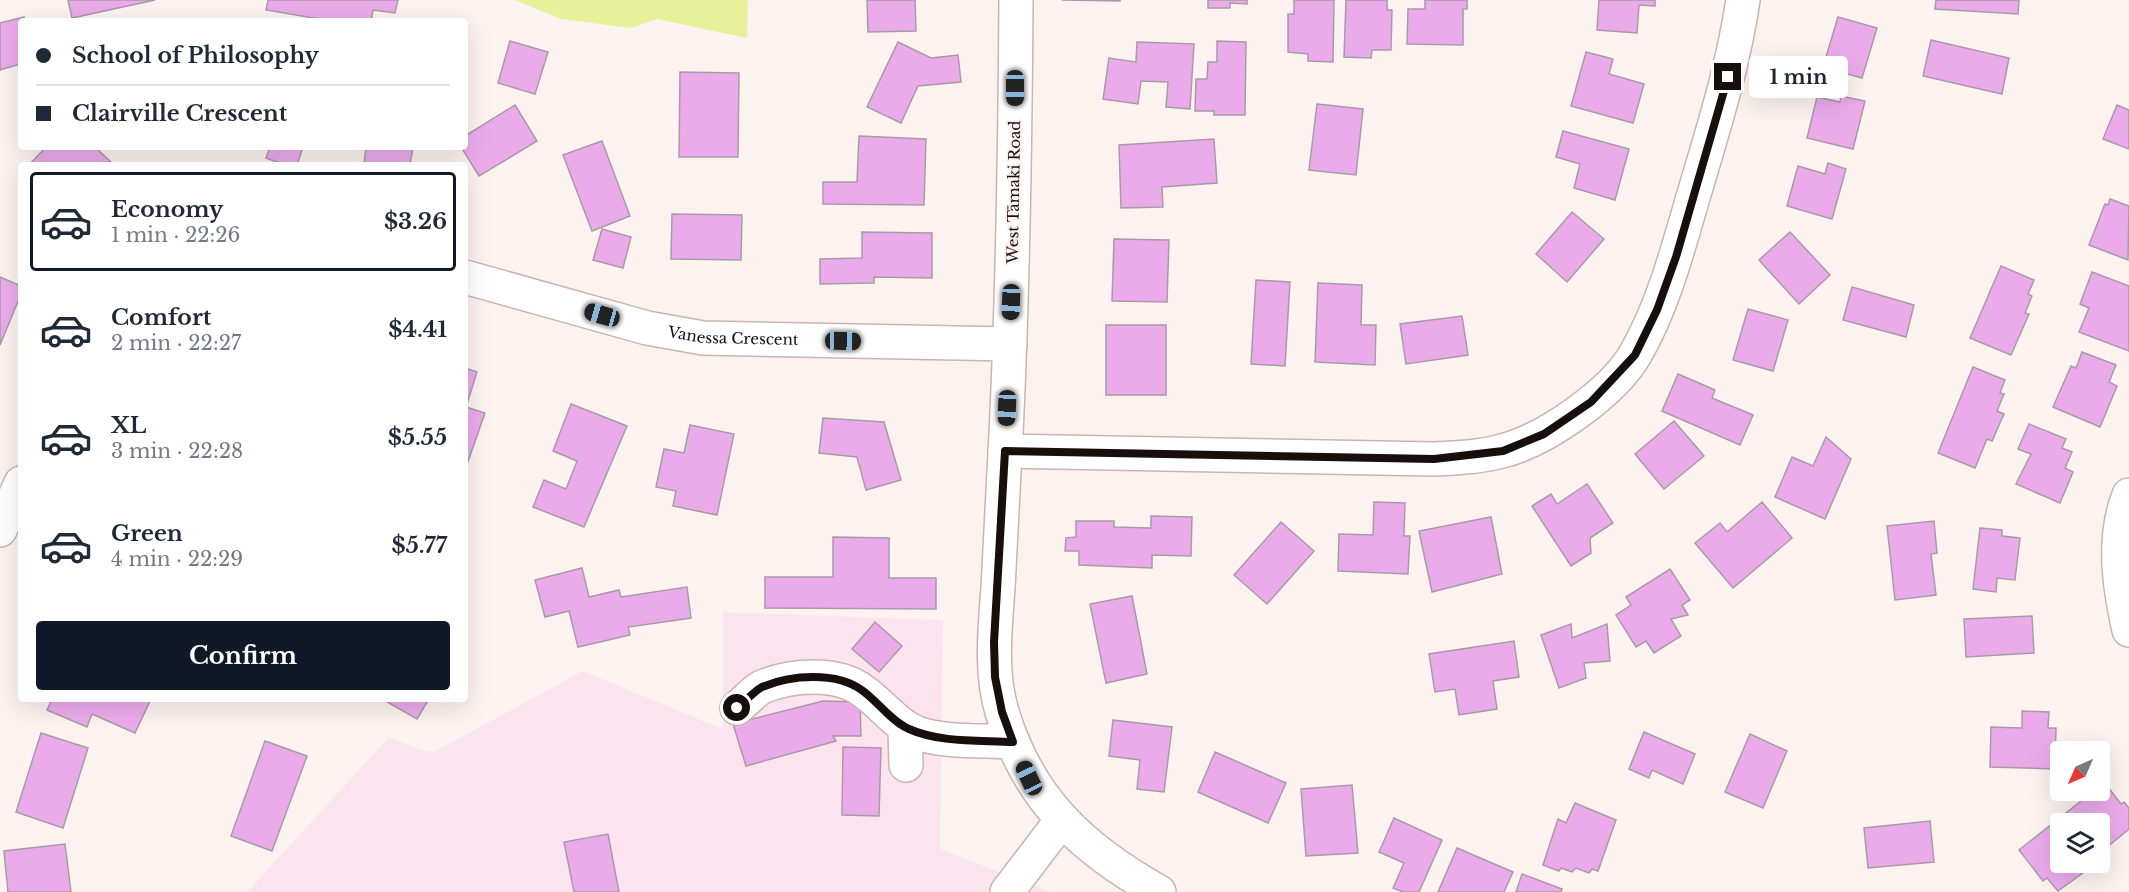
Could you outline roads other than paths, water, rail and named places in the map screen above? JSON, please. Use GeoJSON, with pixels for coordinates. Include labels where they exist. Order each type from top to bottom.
{"type":"FeatureCollection","features":[{"type":"Feature","properties":{"kind":"street","name":"West Tāmaki Road"},"geometry":{"type":"LineString","coordinates":[[1016,0],[1015,176],[1010,344],[994,642],[995,677],[1002,712],[1029,778],[1061,821],[1110,862],[1159,892]]}},
{"type":"Feature","properties":{"kind":"street"},"geometry":{"type":"LineString","coordinates":[[1005,451],[1434,459],[1503,451],[1544,434],[1591,402],[1617,377],[1635,355],[1657,310],[1724,96],[1737,40],[1743,0]]}},
{"type":"Feature","properties":{"kind":"street","name":"Vanessa Crescent"},"geometry":{"type":"LineString","coordinates":[[468,278],[647,328],[703,338],[1010,344]]}},
{"type":"Feature","properties":{"kind":"street"},"geometry":{"type":"LineString","coordinates":[[0,469],[18,476]]}},
{"type":"Feature","properties":{"kind":"street"},"geometry":{"type":"LineString","coordinates":[[0,530],[18,490]]}},
{"type":"Feature","properties":{"kind":"street"},"geometry":{"type":"LineString","coordinates":[[2129,495],[2120,533],[2119,566],[2129,630]]}},
{"type":"Feature","properties":{"kind":"street"},"geometry":{"type":"LineString","coordinates":[[737,708],[759,688],[781,680],[825,678],[845,681],[862,690],[905,728],[940,738],[1013,742]]}},
{"type":"Feature","properties":{"kind":"street"},"geometry":{"type":"LineString","coordinates":[[905,728],[906,765]]}},
{"type":"Feature","properties":{"kind":"street"},"geometry":{"type":"LineString","coordinates":[[1007,892],[1061,821]]}}]}
